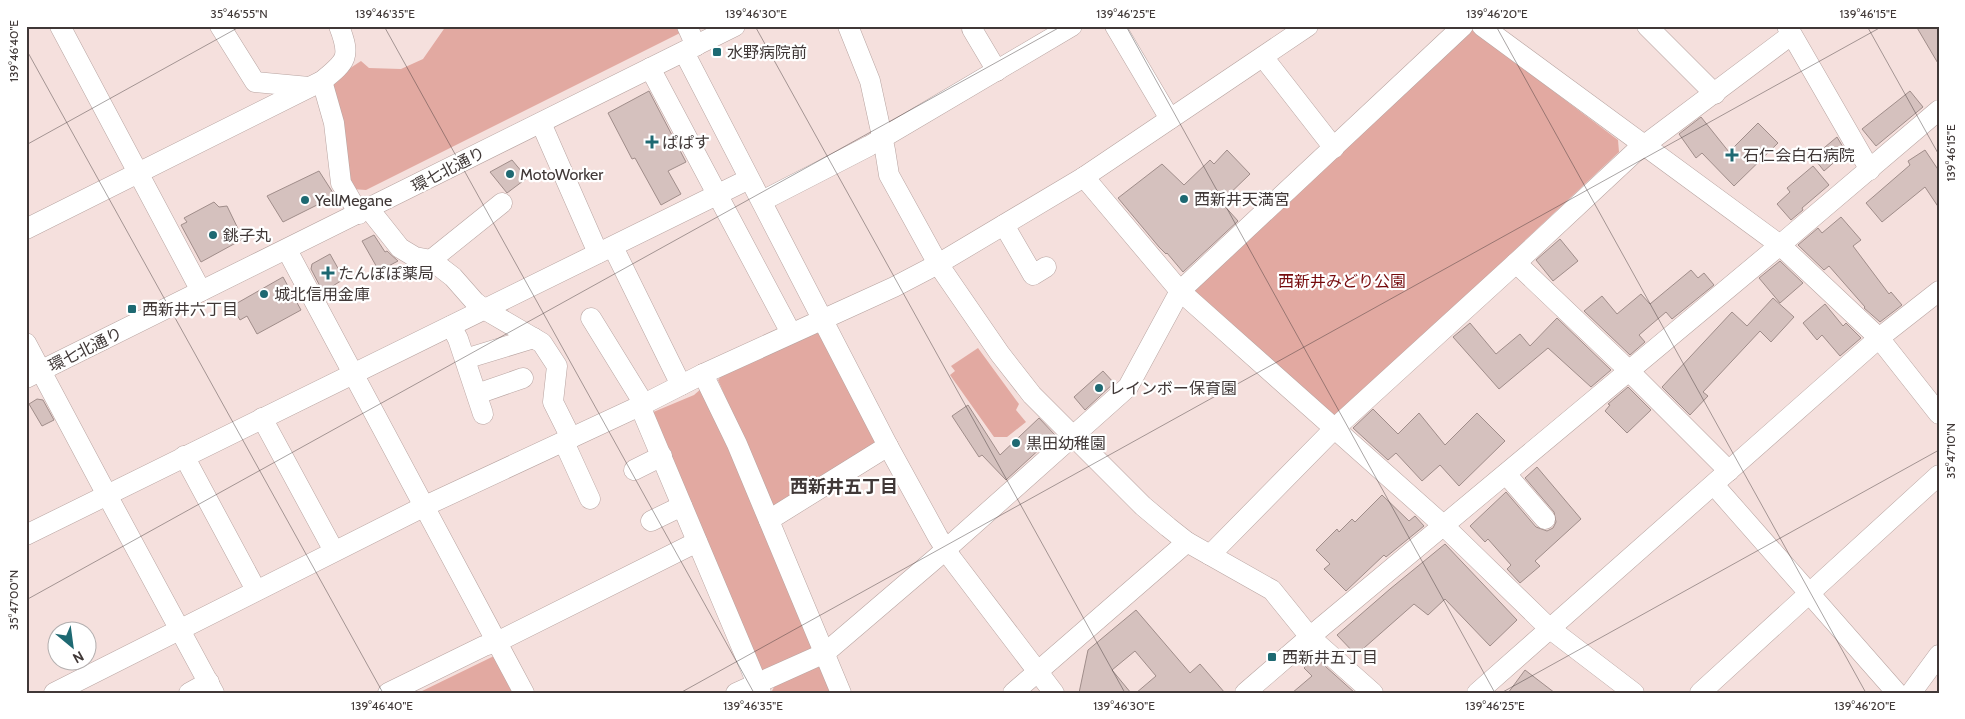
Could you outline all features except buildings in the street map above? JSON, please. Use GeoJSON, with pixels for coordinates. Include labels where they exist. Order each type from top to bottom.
{"type":"FeatureCollection","features":[{"type":"Feature","properties":{"kind":"street"},"geometry":{"type":"LineString","coordinates":[[60,26],[201,291]]}},
{"type":"Feature","properties":{"kind":"street"},"geometry":{"type":"LineString","coordinates":[[220,26],[255,82],[315,84]]}},
{"type":"Feature","properties":{"kind":"street"},"geometry":{"type":"LineString","coordinates":[[26,229],[315,84],[337,69],[346,57],[346,44],[339,26]]}},
{"type":"Feature","properties":{"kind":"street"},"geometry":{"type":"LineString","coordinates":[[687,26],[690,49],[749,179],[824,319],[888,446],[945,549],[1054,693]]}},
{"type":"Feature","properties":{"kind":"street","name":"環七北通り"},"geometry":{"type":"LineString","coordinates":[[34,374],[288,250],[736,26]]}},
{"type":"Feature","properties":{"kind":"street"},"geometry":{"type":"LineString","coordinates":[[848,26],[870,81],[889,175],[938,264],[1000,354],[1032,395],[1143,506],[1187,542],[1272,590],[1310,637],[1373,693]]}},
{"type":"Feature","properties":{"kind":"street"},"geometry":{"type":"LineString","coordinates":[[762,201],[882,138],[1072,26]]}},
{"type":"Feature","properties":{"kind":"street"},"geometry":{"type":"LineString","coordinates":[[1114,26],[1170,119]]}},
{"type":"Feature","properties":{"kind":"street"},"geometry":{"type":"LineString","coordinates":[[54,693],[425,506],[642,405],[703,374],[894,287],[938,264],[1084,177],[1308,26]]}},
{"type":"Feature","properties":{"kind":"street"},"geometry":{"type":"LineString","coordinates":[[736,693],[759,688],[825,653],[1128,388],[1180,290],[1463,26]]}},
{"type":"Feature","properties":{"kind":"street"},"geometry":{"type":"LineString","coordinates":[[1482,26],[1780,245],[1879,338],[1939,414]]}},
{"type":"Feature","properties":{"kind":"street"},"geometry":{"type":"LineString","coordinates":[[1647,26],[1715,94]]}},
{"type":"Feature","properties":{"kind":"street"},"geometry":{"type":"LineString","coordinates":[[972,29],[997,70]]}},
{"type":"Feature","properties":{"kind":"street"},"geometry":{"type":"LineString","coordinates":[[1210,555],[1334,429],[1644,145],[1715,94],[1789,31],[1870,170]]}},
{"type":"Feature","properties":{"kind":"street"},"geometry":{"type":"LineString","coordinates":[[1263,57],[1334,148]]}},
{"type":"Feature","properties":{"kind":"street"},"geometry":{"type":"LineString","coordinates":[[650,68],[791,333]]}},
{"type":"Feature","properties":{"kind":"street"},"geometry":{"type":"LineString","coordinates":[[315,84],[334,123],[341,183],[364,211],[400,248],[415,257],[431,260],[453,277],[475,302],[484,309],[542,343],[557,366],[553,402],[590,499]]}},
{"type":"Feature","properties":{"kind":"street"},"geometry":{"type":"LineString","coordinates":[[1245,693],[1443,525],[1870,170],[1939,110]]}},
{"type":"Feature","properties":{"kind":"street"},"geometry":{"type":"LineString","coordinates":[[541,123],[606,250],[681,385]]}},
{"type":"Feature","properties":{"kind":"street"},"geometry":{"type":"LineString","coordinates":[[1084,177],[1180,290],[1443,525],[1549,628],[1634,693]]}},
{"type":"Feature","properties":{"kind":"street"},"geometry":{"type":"LineString","coordinates":[[26,535],[749,179]]}},
{"type":"Feature","properties":{"kind":"street"},"geometry":{"type":"LineString","coordinates":[[431,260],[502,203]]}},
{"type":"Feature","properties":{"kind":"street"},"geometry":{"type":"LineString","coordinates":[[1004,225],[1033,275],[1046,267]]}},
{"type":"Feature","properties":{"kind":"street"},"geometry":{"type":"LineString","coordinates":[[288,250],[524,693]]}},
{"type":"Feature","properties":{"kind":"street"},"geometry":{"type":"LineString","coordinates":[[1516,263],[1629,370],[1729,471]]}},
{"type":"Feature","properties":{"kind":"street"},"geometry":{"type":"LineString","coordinates":[[1477,693],[1879,338],[1939,291]]}},
{"type":"Feature","properties":{"kind":"street"},"geometry":{"type":"LineString","coordinates":[[591,318],[642,405],[682,506],[759,688]]}},
{"type":"Feature","properties":{"kind":"street"},"geometry":{"type":"LineString","coordinates":[[451,326],[458,340],[483,414]]}},
{"type":"Feature","properties":{"kind":"street"},"geometry":{"type":"LineString","coordinates":[[465,360],[534,338]]}},
{"type":"Feature","properties":{"kind":"street"},"geometry":{"type":"LineString","coordinates":[[26,343],[34,374],[107,495],[211,688],[189,693]]}},
{"type":"Feature","properties":{"kind":"street"},"geometry":{"type":"LineString","coordinates":[[703,374],[737,444],[841,693]]}},
{"type":"Feature","properties":{"kind":"street"},"geometry":{"type":"LineString","coordinates":[[477,394],[523,378]]}},
{"type":"Feature","properties":{"kind":"street"},"geometry":{"type":"LineString","coordinates":[[262,418],[334,551]]}},
{"type":"Feature","properties":{"kind":"street"},"geometry":{"type":"LineString","coordinates":[[769,520],[888,446]]}},
{"type":"Feature","properties":{"kind":"street"},"geometry":{"type":"LineString","coordinates":[[184,456],[256,590]]}},
{"type":"Feature","properties":{"kind":"street"},"geometry":{"type":"LineString","coordinates":[[634,470],[662,456]]}},
{"type":"Feature","properties":{"kind":"street"},"geometry":{"type":"LineString","coordinates":[[1506,474],[1545,519]]}},
{"type":"Feature","properties":{"kind":"street"},"geometry":{"type":"LineString","coordinates":[[1700,693],[1939,476]]}},
{"type":"Feature","properties":{"kind":"street"},"geometry":{"type":"LineString","coordinates":[[1714,485],[1897,693]]}},
{"type":"Feature","properties":{"kind":"street"},"geometry":{"type":"LineString","coordinates":[[650,521],[682,506]]}},
{"type":"Feature","properties":{"kind":"street"},"geometry":{"type":"LineString","coordinates":[[388,693],[484,646],[498,642],[697,542]]}},
{"type":"Feature","properties":{"kind":"street"},"geometry":{"type":"LineString","coordinates":[[1012,693],[1187,542]]}},
{"type":"Feature","properties":{"kind":"street"},"geometry":{"type":"LineString","coordinates":[[1911,693],[1939,655]]}},
{"type":"Feature","properties":{"kind":"green space"},"geometry":{"type":"Polygon","coordinates":[[[446,26],[677,26],[680,33],[366,190],[352,189],[329,82],[361,61],[369,68],[401,69],[423,59],[446,26]]]}},
{"type":"Feature","properties":{"kind":"green space","name":"西新井みどり公園"},"geometry":{"type":"Polygon","coordinates":[[[1471,29],[1618,140],[1619,152],[1332,422],[1193,289],[1471,29]]]}},
{"type":"Feature","properties":{"kind":"green space"},"geometry":{"type":"Polygon","coordinates":[[[815,332],[824,336],[878,437],[875,446],[773,509],[718,380],[723,374],[815,332]]]}},
{"type":"Feature","properties":{"kind":"green space"},"geometry":{"type":"Polygon","coordinates":[[[978,348],[1019,404],[1016,410],[1026,422],[1007,437],[994,437],[950,375],[955,371],[951,366],[978,348]]]}},
{"type":"Feature","properties":{"kind":"green space"},"geometry":{"type":"Polygon","coordinates":[[[702,388],[813,645],[810,653],[761,671],[651,413],[694,395],[702,388]]]}},
{"type":"Feature","properties":{"kind":"green space"},"geometry":{"type":"Polygon","coordinates":[[[494,656],[516,693],[418,693],[494,656]]]}},
{"type":"Feature","properties":{"kind":"green space"},"geometry":{"type":"Polygon","coordinates":[[[824,664],[836,693],[771,693],[775,685],[824,664]]]}},
{"type":"Feature","properties":{"kind":"place","name":"水野病院前"},"geometry":{"type":"Point","coordinates":[717,52]}},
{"type":"Feature","properties":{"kind":"place","name":"ぱぱす"},"geometry":{"type":"Point","coordinates":[652,142]}},
{"type":"Feature","properties":{"kind":"place","name":"石仁会白石病院"},"geometry":{"type":"Point","coordinates":[1732,155]}},
{"type":"Feature","properties":{"kind":"place","name":"MotoWorker"},"geometry":{"type":"Point","coordinates":[510,174]}},
{"type":"Feature","properties":{"kind":"place","name":"西新井天満宮"},"geometry":{"type":"Point","coordinates":[1184,199]}},
{"type":"Feature","properties":{"kind":"place","name":"YellMegane"},"geometry":{"type":"Point","coordinates":[305,200]}},
{"type":"Feature","properties":{"kind":"place","name":"銚子丸"},"geometry":{"type":"Point","coordinates":[213,235]}},
{"type":"Feature","properties":{"kind":"place","name":"たんぽぽ薬局"},"geometry":{"type":"Point","coordinates":[328,273]}},
{"type":"Feature","properties":{"kind":"place","name":"城北信用金庫"},"geometry":{"type":"Point","coordinates":[264,294]}},
{"type":"Feature","properties":{"kind":"place","name":"西新井六丁目"},"geometry":{"type":"Point","coordinates":[132,309]}},
{"type":"Feature","properties":{"kind":"place","name":"レインボー保育園"},"geometry":{"type":"Point","coordinates":[1099,388]}},
{"type":"Feature","properties":{"kind":"place","name":"黒田幼稚園"},"geometry":{"type":"Point","coordinates":[1016,443]}},
{"type":"Feature","properties":{"kind":"place","name":"西新井五丁目"},"geometry":{"type":"Point","coordinates":[1272,657]}},
{"type":"Feature","properties":{"kind":"district","name":"西新井五丁目"},"geometry":{"type":"Point","coordinates":[844,487]}}]}
